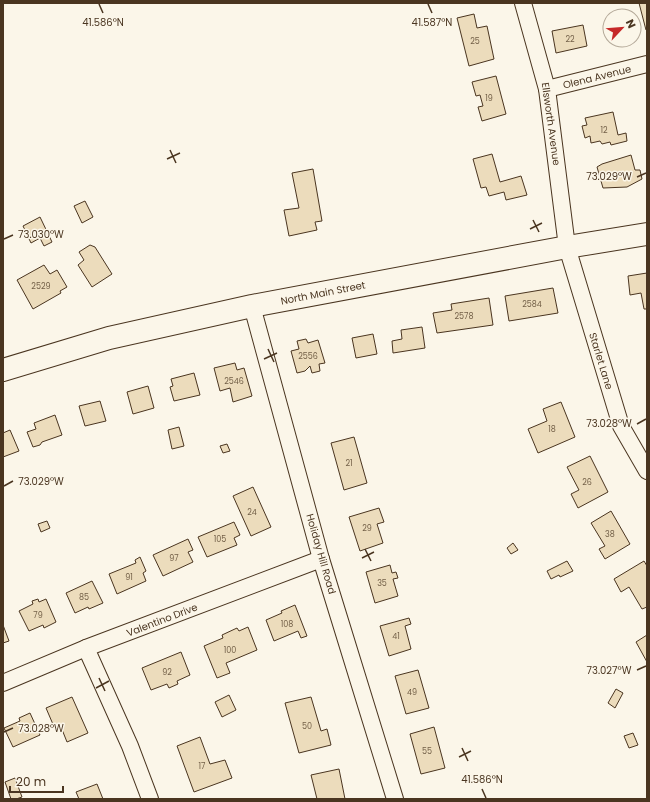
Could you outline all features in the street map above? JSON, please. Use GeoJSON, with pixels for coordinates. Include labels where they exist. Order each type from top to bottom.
{"type":"FeatureCollection","features":[{"type":"Feature","properties":{"kind":"main road","name":"North Main Street"},"geometry":{"type":"LineString","coordinates":[[3,370],[109,338],[252,306],[567,247],[647,234]]}},
{"type":"Feature","properties":{"kind":"street","name":"Ellsworth Avenue"},"geometry":{"type":"LineString","coordinates":[[523,3],[547,90],[567,247]]}},
{"type":"Feature","properties":{"kind":"street","name":"Olena Avenue"},"geometry":{"type":"LineString","coordinates":[[547,90],[647,64]]}},
{"type":"Feature","properties":{"kind":"street","name":"Starlet Lane"},"geometry":{"type":"LineString","coordinates":[[567,247],[621,426],[647,471]]}},
{"type":"Feature","properties":{"kind":"street","name":"Holiday Hill Road"},"geometry":{"type":"LineString","coordinates":[[252,306],[321,559],[395,799]]}},
{"type":"Feature","properties":{"kind":"street","name":"Valentino Drive"},"geometry":{"type":"LineString","coordinates":[[3,683],[86,648],[321,559]]}},
{"type":"Feature","properties":{"kind":"street"},"geometry":{"type":"LineString","coordinates":[[86,648],[130,746],[150,799]]}},
{"type":"Feature","properties":{"kind":"building"},"geometry":{"type":"Polygon","coordinates":[[[639,3],[647,3],[647,30],[642,15],[642,8],[640,8],[639,3]]]}},
{"type":"Feature","properties":{"kind":"building"},"geometry":{"type":"Polygon","coordinates":[[[474,14],[477,28],[487,26],[494,59],[469,66],[457,18],[474,14]]]}},
{"type":"Feature","properties":{"kind":"building"},"geometry":{"type":"Polygon","coordinates":[[[583,25],[587,46],[556,53],[552,31],[583,25]]]}},
{"type":"Feature","properties":{"kind":"building"},"geometry":{"type":"Polygon","coordinates":[[[496,76],[506,114],[482,121],[478,107],[483,106],[480,95],[476,96],[472,82],[496,76]]]}},
{"type":"Feature","properties":{"kind":"building"},"geometry":{"type":"Polygon","coordinates":[[[613,112],[618,135],[626,133],[627,141],[611,145],[610,142],[602,144],[600,141],[591,143],[590,136],[585,138],[582,126],[587,125],[585,118],[613,112]]]}},
{"type":"Feature","properties":{"kind":"building"},"geometry":{"type":"Polygon","coordinates":[[[492,154],[500,182],[521,176],[527,195],[506,200],[504,192],[489,196],[486,187],[481,188],[473,159],[492,154]]]}},
{"type":"Feature","properties":{"kind":"building"},"geometry":{"type":"Polygon","coordinates":[[[631,155],[635,170],[640,170],[642,179],[627,187],[603,188],[597,167],[631,155]]]}},
{"type":"Feature","properties":{"kind":"building"},"geometry":{"type":"Polygon","coordinates":[[[313,169],[322,221],[315,222],[317,230],[289,236],[284,210],[299,208],[292,173],[313,169]]]}},
{"type":"Feature","properties":{"kind":"building"},"geometry":{"type":"Polygon","coordinates":[[[85,201],[93,217],[82,223],[74,206],[85,201]]]}},
{"type":"Feature","properties":{"kind":"building"},"geometry":{"type":"Polygon","coordinates":[[[40,217],[52,242],[44,246],[40,238],[31,243],[23,226],[40,217]]]}},
{"type":"Feature","properties":{"kind":"building"},"geometry":{"type":"Polygon","coordinates":[[[90,245],[95,247],[112,274],[92,287],[78,265],[84,260],[79,252],[90,245]]]}},
{"type":"Feature","properties":{"kind":"building"},"geometry":{"type":"Polygon","coordinates":[[[44,265],[50,274],[57,270],[67,287],[60,291],[61,293],[33,309],[17,280],[44,265]]]}},
{"type":"Feature","properties":{"kind":"building"},"geometry":{"type":"Polygon","coordinates":[[[647,273],[647,309],[644,309],[641,293],[630,295],[628,276],[647,273]]]}},
{"type":"Feature","properties":{"kind":"building"},"geometry":{"type":"Polygon","coordinates":[[[553,288],[558,313],[509,321],[505,296],[553,288]]]}},
{"type":"Feature","properties":{"kind":"building"},"geometry":{"type":"Polygon","coordinates":[[[489,298],[493,325],[437,333],[433,313],[452,310],[451,304],[489,298]]]}},
{"type":"Feature","properties":{"kind":"building"},"geometry":{"type":"Polygon","coordinates":[[[422,327],[425,348],[393,353],[392,341],[402,339],[401,330],[422,327]]]}},
{"type":"Feature","properties":{"kind":"building"},"geometry":{"type":"Polygon","coordinates":[[[373,334],[377,354],[356,358],[352,338],[373,334]]]}},
{"type":"Feature","properties":{"kind":"building"},"geometry":{"type":"Polygon","coordinates":[[[306,339],[308,343],[318,340],[325,363],[319,364],[320,371],[312,373],[310,366],[305,371],[297,373],[291,351],[299,349],[297,341],[306,339]]]}},
{"type":"Feature","properties":{"kind":"building"},"geometry":{"type":"Polygon","coordinates":[[[235,363],[237,370],[244,368],[252,396],[233,402],[230,388],[220,391],[214,368],[235,363]]]}},
{"type":"Feature","properties":{"kind":"building"},"geometry":{"type":"Polygon","coordinates":[[[194,373],[200,395],[174,401],[170,387],[173,386],[171,379],[194,373]]]}},
{"type":"Feature","properties":{"kind":"building"},"geometry":{"type":"Polygon","coordinates":[[[148,386],[154,408],[133,414],[127,392],[148,386]]]}},
{"type":"Feature","properties":{"kind":"building"},"geometry":{"type":"Polygon","coordinates":[[[100,401],[106,421],[85,426],[79,406],[100,401]]]}},
{"type":"Feature","properties":{"kind":"building"},"geometry":{"type":"Polygon","coordinates":[[[561,402],[575,437],[538,453],[528,429],[547,421],[543,409],[561,402]]]}},
{"type":"Feature","properties":{"kind":"building"},"geometry":{"type":"Polygon","coordinates":[[[55,415],[62,435],[33,447],[27,432],[36,429],[34,423],[55,415]]]}},
{"type":"Feature","properties":{"kind":"building"},"geometry":{"type":"Polygon","coordinates":[[[179,427],[184,446],[172,449],[168,430],[179,427]]]}},
{"type":"Feature","properties":{"kind":"building"},"geometry":{"type":"Polygon","coordinates":[[[10,430],[19,451],[3,457],[3,433],[10,430]]]}},
{"type":"Feature","properties":{"kind":"building"},"geometry":{"type":"Polygon","coordinates":[[[354,437],[367,483],[344,490],[331,443],[354,437]]]}},
{"type":"Feature","properties":{"kind":"building"},"geometry":{"type":"Polygon","coordinates":[[[227,444],[230,451],[223,453],[220,446],[227,444]]]}},
{"type":"Feature","properties":{"kind":"building"},"geometry":{"type":"Polygon","coordinates":[[[590,456],[608,492],[578,508],[571,494],[579,490],[567,467],[590,456]]]}},
{"type":"Feature","properties":{"kind":"building"},"geometry":{"type":"Polygon","coordinates":[[[253,487],[271,527],[251,536],[233,496],[253,487]]]}},
{"type":"Feature","properties":{"kind":"building"},"geometry":{"type":"Polygon","coordinates":[[[379,508],[384,522],[377,524],[383,543],[360,551],[349,517],[379,508]]]}},
{"type":"Feature","properties":{"kind":"building"},"geometry":{"type":"Polygon","coordinates":[[[611,511],[630,544],[605,559],[599,549],[605,546],[591,523],[611,511]]]}},
{"type":"Feature","properties":{"kind":"building"},"geometry":{"type":"Polygon","coordinates":[[[47,521],[50,528],[41,532],[38,524],[47,521]]]}},
{"type":"Feature","properties":{"kind":"building"},"geometry":{"type":"Polygon","coordinates":[[[234,522],[240,535],[234,538],[237,545],[207,557],[198,537],[234,522]]]}},
{"type":"Feature","properties":{"kind":"building"},"geometry":{"type":"Polygon","coordinates":[[[188,539],[193,550],[188,552],[193,562],[163,576],[153,555],[188,539]]]}},
{"type":"Feature","properties":{"kind":"building"},"geometry":{"type":"Polygon","coordinates":[[[513,543],[518,550],[511,554],[507,548],[513,543]]]}},
{"type":"Feature","properties":{"kind":"building"},"geometry":{"type":"Polygon","coordinates":[[[140,557],[146,571],[143,573],[146,581],[117,594],[109,574],[136,563],[135,560],[140,557]]]}},
{"type":"Feature","properties":{"kind":"building"},"geometry":{"type":"Polygon","coordinates":[[[567,561],[573,571],[551,579],[547,571],[567,561]]]}},
{"type":"Feature","properties":{"kind":"building"},"geometry":{"type":"Polygon","coordinates":[[[644,561],[647,566],[647,607],[642,609],[629,587],[621,592],[614,579],[644,561]]]}},
{"type":"Feature","properties":{"kind":"building"},"geometry":{"type":"Polygon","coordinates":[[[390,565],[392,573],[396,572],[398,578],[393,579],[398,596],[375,603],[366,572],[390,565]]]}},
{"type":"Feature","properties":{"kind":"building"},"geometry":{"type":"Polygon","coordinates":[[[92,581],[103,603],[89,609],[88,607],[75,613],[66,593],[92,581]]]}},
{"type":"Feature","properties":{"kind":"building"},"geometry":{"type":"Polygon","coordinates":[[[38,599],[39,602],[46,599],[56,622],[44,628],[43,625],[29,631],[19,611],[33,604],[32,601],[38,599]]]}},
{"type":"Feature","properties":{"kind":"building"},"geometry":{"type":"Polygon","coordinates":[[[295,605],[307,636],[301,638],[298,631],[274,641],[266,620],[295,605]]]}},
{"type":"Feature","properties":{"kind":"building"},"geometry":{"type":"Polygon","coordinates":[[[409,618],[411,624],[405,626],[411,649],[389,656],[380,626],[409,618]]]}},
{"type":"Feature","properties":{"kind":"building"},"geometry":{"type":"Polygon","coordinates":[[[3,625],[9,641],[3,643],[3,625]]]}},
{"type":"Feature","properties":{"kind":"building"},"geometry":{"type":"Polygon","coordinates":[[[248,627],[257,650],[226,663],[230,673],[217,678],[204,646],[223,638],[222,635],[237,628],[239,631],[248,627]]]}},
{"type":"Feature","properties":{"kind":"building"},"geometry":{"type":"Polygon","coordinates":[[[647,635],[647,662],[636,642],[647,635]]]}},
{"type":"Feature","properties":{"kind":"building"},"geometry":{"type":"Polygon","coordinates":[[[181,652],[190,675],[177,681],[178,684],[169,688],[167,684],[151,690],[142,668],[181,652]]]}},
{"type":"Feature","properties":{"kind":"building"},"geometry":{"type":"Polygon","coordinates":[[[418,670],[429,708],[406,714],[395,676],[418,670]]]}},
{"type":"Feature","properties":{"kind":"building"},"geometry":{"type":"Polygon","coordinates":[[[616,689],[623,693],[615,708],[608,703],[616,689]]]}},
{"type":"Feature","properties":{"kind":"building"},"geometry":{"type":"Polygon","coordinates":[[[229,695],[236,710],[222,717],[215,702],[229,695]]]}},
{"type":"Feature","properties":{"kind":"building"},"geometry":{"type":"Polygon","coordinates":[[[72,697],[88,733],[67,742],[61,727],[55,729],[46,708],[72,697]]]}},
{"type":"Feature","properties":{"kind":"building"},"geometry":{"type":"Polygon","coordinates":[[[311,697],[321,731],[327,729],[331,745],[299,753],[285,703],[311,697]]]}},
{"type":"Feature","properties":{"kind":"building"},"geometry":{"type":"Polygon","coordinates":[[[30,713],[40,735],[13,747],[4,728],[20,721],[19,718],[30,713]]]}},
{"type":"Feature","properties":{"kind":"building"},"geometry":{"type":"Polygon","coordinates":[[[434,727],[445,768],[421,774],[410,734],[434,727]]]}},
{"type":"Feature","properties":{"kind":"building"},"geometry":{"type":"Polygon","coordinates":[[[633,733],[638,745],[629,748],[624,736],[633,733]]]}},
{"type":"Feature","properties":{"kind":"building"},"geometry":{"type":"Polygon","coordinates":[[[200,737],[210,764],[225,760],[232,778],[194,792],[177,746],[200,737]]]}},
{"type":"Feature","properties":{"kind":"building"},"geometry":{"type":"Polygon","coordinates":[[[339,769],[345,799],[317,799],[311,775],[339,769]]]}},
{"type":"Feature","properties":{"kind":"building"},"geometry":{"type":"Polygon","coordinates":[[[15,778],[22,797],[11,799],[5,782],[15,778]]]}},
{"type":"Feature","properties":{"kind":"building"},"geometry":{"type":"Polygon","coordinates":[[[97,784],[103,799],[79,799],[76,792],[97,784]]]}}]}
